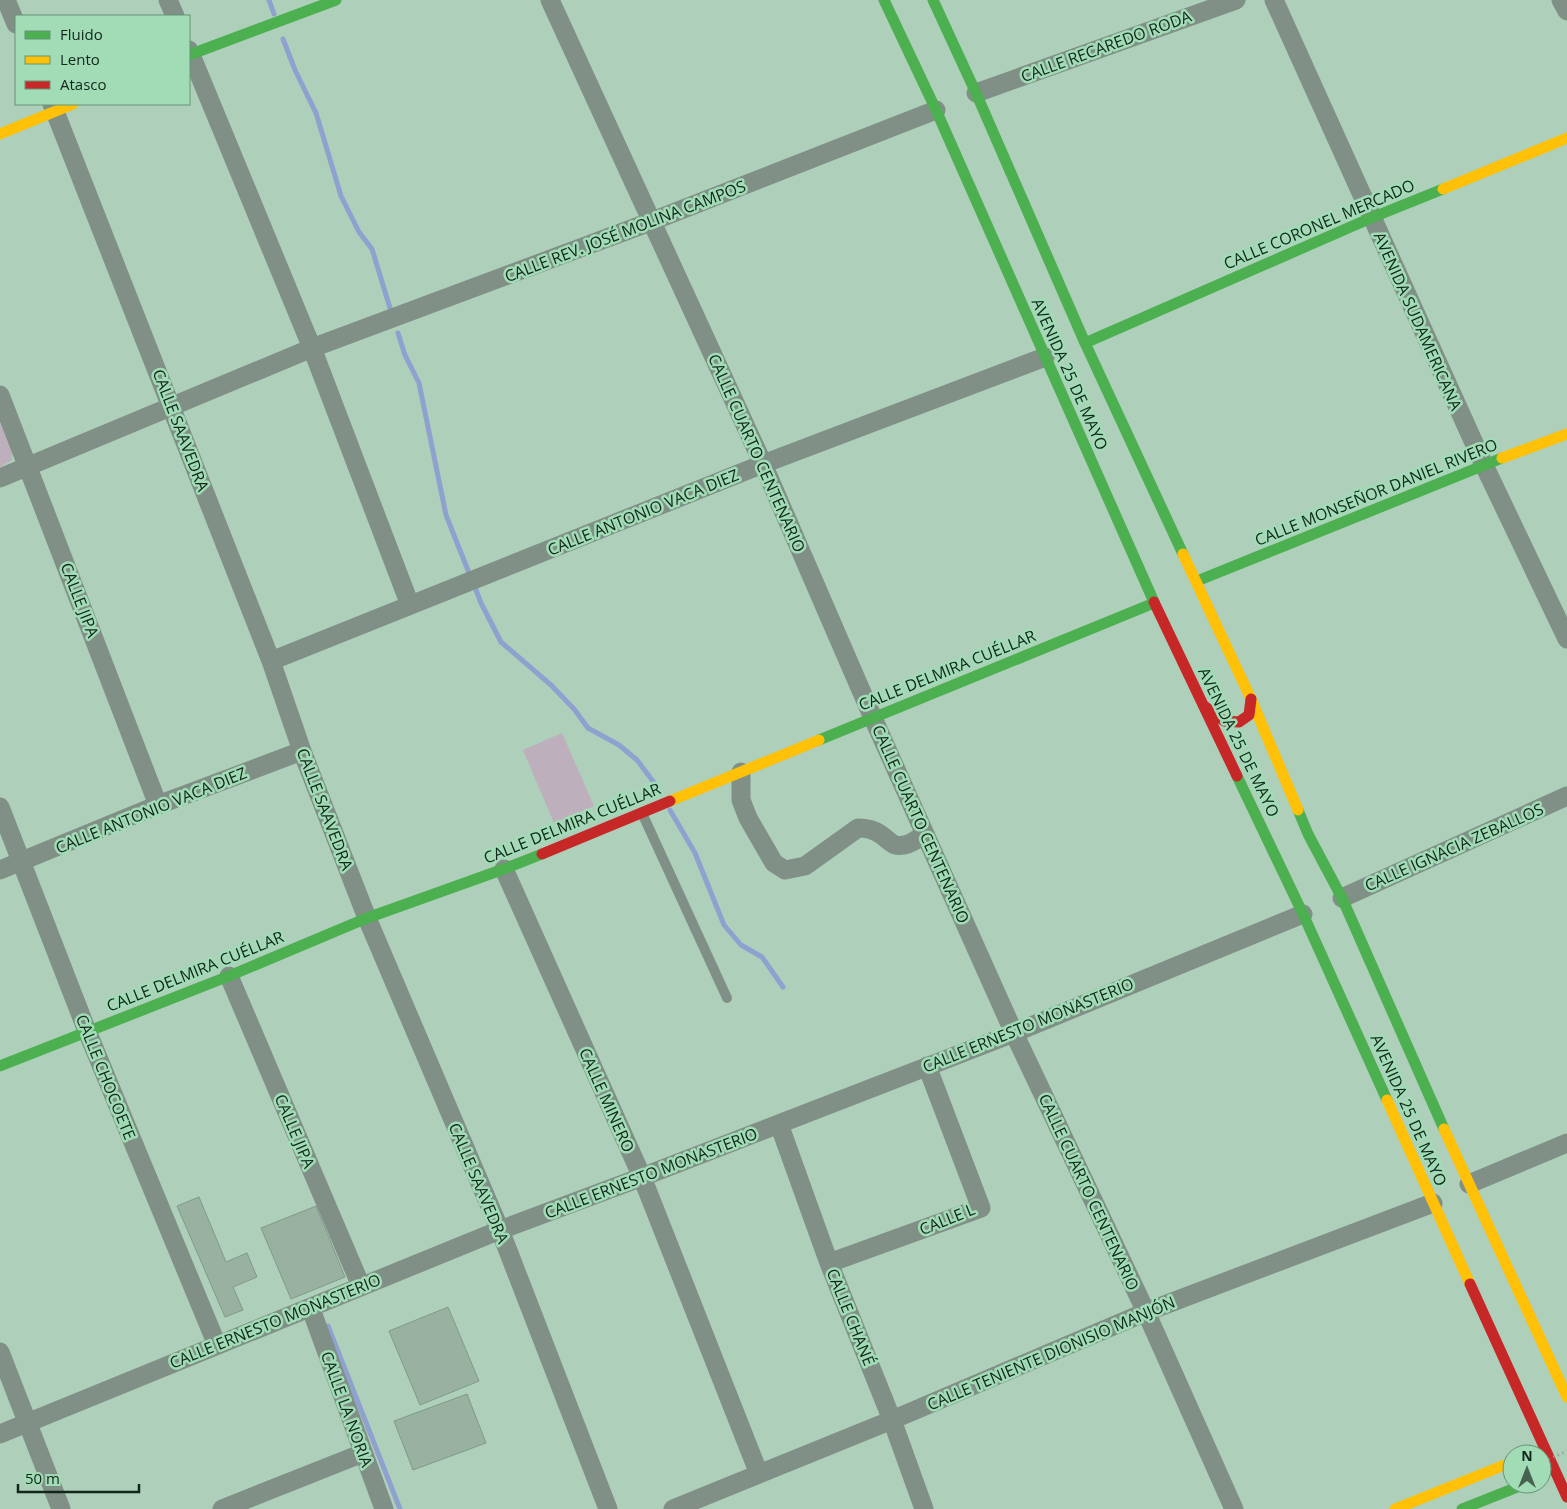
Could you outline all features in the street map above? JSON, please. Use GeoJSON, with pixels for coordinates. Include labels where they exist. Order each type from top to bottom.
{"type":"FeatureCollection","features":[{"type":"Feature","properties":{"kind":"main road"},"geometry":{"type":"LineString","coordinates":[[190,53],[336,0]]}},
{"type":"Feature","properties":{"kind":"main road","name":"AVENIDA 25 DE MAYO"},"geometry":{"type":"LineString","coordinates":[[884,0],[936,110],[1154,603],[1303,914],[1543,1444]]}},
{"type":"Feature","properties":{"kind":"main road","name":"AVENIDA 25 DE MAYO"},"geometry":{"type":"LineString","coordinates":[[933,0],[976,93],[1085,343],[1251,699],[1308,834],[1342,898],[1469,1184],[1514,1292],[1567,1396]]}},
{"type":"Feature","properties":{"kind":"main road"},"geometry":{"type":"LineString","coordinates":[[0,134],[54,108],[68,105]]}},
{"type":"Feature","properties":{"kind":"main road","name":"CALLE CORONEL MERCADO"},"geometry":{"type":"LineString","coordinates":[[1085,343],[1371,218],[1567,138]]}},
{"type":"Feature","properties":{"kind":"main road"},"geometry":{"type":"LineString","coordinates":[[1006,198],[1012,191],[1014,179]]}},
{"type":"Feature","properties":{"kind":"main road"},"geometry":{"type":"LineString","coordinates":[[974,197],[990,202]]}},
{"type":"Feature","properties":{"kind":"main road"},"geometry":{"type":"LineString","coordinates":[[1020,225],[1027,225],[1039,236]]}},
{"type":"Feature","properties":{"kind":"main road"},"geometry":{"type":"LineString","coordinates":[[996,246],[1003,233]]}},
{"type":"Feature","properties":{"kind":"main road","name":"CALLE MONSEÑOR DANIEL RIVERO"},"geometry":{"type":"LineString","coordinates":[[1197,581],[1484,465],[1567,434]]}},
{"type":"Feature","properties":{"kind":"main road","name":"CALLE DELMIRA CUÉLLAR"},"geometry":{"type":"LineString","coordinates":[[0,1066],[229,976],[367,918],[504,869],[1154,603]]}},
{"type":"Feature","properties":{"kind":"main road"},"geometry":{"type":"LineString","coordinates":[[1203,706],[1224,721],[1239,722],[1249,715],[1251,699]]}},
{"type":"Feature","properties":{"kind":"main road"},"geometry":{"type":"LineString","coordinates":[[1242,786],[1244,772]]}},
{"type":"Feature","properties":{"kind":"main road"},"geometry":{"type":"LineString","coordinates":[[1270,776],[1276,784],[1294,821],[1308,834]]}},
{"type":"Feature","properties":{"kind":"main road"},"geometry":{"type":"LineString","coordinates":[[1450,1241],[1463,1246],[1486,1296]]}},
{"type":"Feature","properties":{"kind":"main road"},"geometry":{"type":"LineString","coordinates":[[1494,1336],[1507,1332]]}},
{"type":"Feature","properties":{"kind":"main road"},"geometry":{"type":"LineString","coordinates":[[1540,1364],[1548,1382],[1567,1396]]}},
{"type":"Feature","properties":{"kind":"main road","name":"AVENIDA 25 DE MAYO"},"geometry":{"type":"LineString","coordinates":[[1552,1465],[1567,1497]]}},
{"type":"Feature","properties":{"kind":"main road"},"geometry":{"type":"LineString","coordinates":[[1395,1509],[1502,1466]]}},
{"type":"Feature","properties":{"kind":"main road"},"geometry":{"type":"LineString","coordinates":[[1462,1509],[1502,1493]]}},
{"type":"Feature","properties":{"kind":"street"},"geometry":{"type":"LineString","coordinates":[[6,0],[15,22]]}},
{"type":"Feature","properties":{"kind":"street"},"geometry":{"type":"LineString","coordinates":[[168,0],[175,15]]}},
{"type":"Feature","properties":{"kind":"street","name":"CALLE CUARTO CENTENARIO"},"geometry":{"type":"LineString","coordinates":[[550,0],[650,222],[763,464],[873,718],[1014,1033],[1146,1312],[1234,1509]]}},
{"type":"Feature","properties":{"kind":"street","name":"CALLE RECAREDO RODA"},"geometry":{"type":"LineString","coordinates":[[976,93],[1236,0]]}},
{"type":"Feature","properties":{"kind":"street","name":"AVENIDA SUDAMERICANA"},"geometry":{"type":"LineString","coordinates":[[1274,0],[1484,465],[1567,639]]}},
{"type":"Feature","properties":{"kind":"street"},"geometry":{"type":"LineString","coordinates":[[1561,0],[1567,11]]}},
{"type":"Feature","properties":{"kind":"street"},"geometry":{"type":"LineString","coordinates":[[190,55],[312,348],[410,605]]}},
{"type":"Feature","properties":{"kind":"street","name":"CALLE SAAVEDRA"},"geometry":{"type":"LineString","coordinates":[[54,108],[271,661],[302,751],[367,918],[500,1230],[608,1509]]}},
{"type":"Feature","properties":{"kind":"street","name":"CALLE REV. JOSÉ MOLINA CAMPOS"},"geometry":{"type":"LineString","coordinates":[[0,478],[312,348],[650,222],[936,110]]}},
{"type":"Feature","properties":{"kind":"street","name":"CALLE ANTONIO VACA DIEZ"},"geometry":{"type":"LineString","coordinates":[[271,661],[763,464],[1045,357]]}},
{"type":"Feature","properties":{"kind":"street","name":"CALLE JIPA"},"geometry":{"type":"LineString","coordinates":[[0,396],[158,805]]}},
{"type":"Feature","properties":{"kind":"street","name":"CALLE ANTONIO VACA DIEZ"},"geometry":{"type":"LineString","coordinates":[[0,870],[158,805],[302,751]]}},
{"type":"Feature","properties":{"kind":"street"},"geometry":{"type":"LineString","coordinates":[[741,772],[741,800],[748,818],[774,863],[785,870],[804,866],[858,828],[868,828],[882,835],[890,844],[898,846],[908,844],[925,834]]}},
{"type":"Feature","properties":{"kind":"street","name":"CALLE IGNACIA ZEBALLOS"},"geometry":{"type":"LineString","coordinates":[[1342,898],[1567,796]]}},
{"type":"Feature","properties":{"kind":"street","name":"CALLE CHOCOETE"},"geometry":{"type":"LineString","coordinates":[[0,807],[87,1031],[217,1344]]}},
{"type":"Feature","properties":{"kind":"street","name":"CALLE MINERO"},"geometry":{"type":"LineString","coordinates":[[504,869],[642,1178],[759,1474]]}},
{"type":"Feature","properties":{"kind":"street","name":"CALLE ERNESTO MONASTERIO"},"geometry":{"type":"LineString","coordinates":[[0,1434],[500,1230],[642,1178],[1014,1033],[1303,914]]}},
{"type":"Feature","properties":{"kind":"street","name":"CALLE JIPA"},"geometry":{"type":"LineString","coordinates":[[229,976],[361,1286]]}},
{"type":"Feature","properties":{"kind":"street","name":"CALLE L"},"geometry":{"type":"LineString","coordinates":[[830,1263],[982,1208],[927,1066]]}},
{"type":"Feature","properties":{"kind":"street","name":"CALLE CHANÉ"},"geometry":{"type":"LineString","coordinates":[[779,1124],[924,1509]]}},
{"type":"Feature","properties":{"kind":"street"},"geometry":{"type":"LineString","coordinates":[[1469,1184],[1567,1143]]}},
{"type":"Feature","properties":{"kind":"street","name":"CALLE TENIENTE DIONISIO MANJÓN"},"geometry":{"type":"LineString","coordinates":[[672,1509],[892,1420],[1146,1312],[1433,1203]]}},
{"type":"Feature","properties":{"kind":"street","name":"CALLE LA NORIA"},"geometry":{"type":"LineString","coordinates":[[311,1308],[384,1509]]}},
{"type":"Feature","properties":{"kind":"street"},"geometry":{"type":"LineString","coordinates":[[0,1352],[61,1509]]}},
{"type":"Feature","properties":{"kind":"street"},"geometry":{"type":"LineString","coordinates":[[222,1509],[363,1453]]}},
{"type":"Feature","properties":{"kind":"lane"},"geometry":{"type":"LineString","coordinates":[[642,812],[727,998]]}},
{"type":"Feature","properties":{"kind":"path"},"geometry":{"type":"LineString","coordinates":[[1552,1457],[1567,1451]]}},
{"type":"Feature","properties":{"kind":"shaded area"},"geometry":{"type":"Polygon","coordinates":[[[0,415],[12,444],[12,460],[0,467],[0,415]]]}},
{"type":"Feature","properties":{"kind":"shaded area"},"geometry":{"type":"Polygon","coordinates":[[[562,733],[594,806],[554,823],[523,750],[562,733]]]}},
{"type":"Feature","properties":{"kind":"building"},"geometry":{"type":"Polygon","coordinates":[[[199,1197],[226,1262],[247,1253],[257,1277],[233,1287],[243,1310],[225,1317],[177,1206],[199,1197]]]}},
{"type":"Feature","properties":{"kind":"building"},"geometry":{"type":"Polygon","coordinates":[[[316,1206],[345,1277],[291,1299],[261,1228],[316,1206]]]}},
{"type":"Feature","properties":{"kind":"building"},"geometry":{"type":"Polygon","coordinates":[[[448,1307],[479,1381],[420,1405],[389,1331],[448,1307]]]}},
{"type":"Feature","properties":{"kind":"building"},"geometry":{"type":"Polygon","coordinates":[[[467,1394],[486,1443],[413,1470],[394,1421],[467,1394]]]}},
{"type":"Feature","properties":{"kind":"waterway"},"geometry":{"type":"LineString","coordinates":[[269,0],[274,14]]}},
{"type":"Feature","properties":{"kind":"waterway"},"geometry":{"type":"LineString","coordinates":[[283,39],[295,70],[316,113],[341,196],[359,232],[372,249],[390,308]]}},
{"type":"Feature","properties":{"kind":"waterway"},"geometry":{"type":"LineString","coordinates":[[398,333],[405,355],[419,383],[446,515],[469,573]]}},
{"type":"Feature","properties":{"kind":"waterway"},"geometry":{"type":"LineString","coordinates":[[476,590],[501,642],[551,685],[574,709],[588,728],[619,745],[637,760],[658,788]]}},
{"type":"Feature","properties":{"kind":"waterway"},"geometry":{"type":"LineString","coordinates":[[670,810],[695,853],[724,925],[741,945],[762,957],[783,987]]}},
{"type":"Feature","properties":{"kind":"waterway"},"geometry":{"type":"LineString","coordinates":[[328,1326],[400,1509]]}},
{"type":"Feature","properties":{"kind":"traffic: fast"},"geometry":{"type":"LineString","coordinates":[[190,55],[336,0]]}},
{"type":"Feature","properties":{"kind":"traffic: fast"},"geometry":{"type":"LineString","coordinates":[[884,0],[936,110],[1154,602]]}},
{"type":"Feature","properties":{"kind":"traffic: fast"},"geometry":{"type":"LineString","coordinates":[[933,0],[976,93],[1085,343],[1183,554]]}},
{"type":"Feature","properties":{"kind":"traffic: fast"},"geometry":{"type":"LineString","coordinates":[[1085,343],[1371,218],[1443,189]]}},
{"type":"Feature","properties":{"kind":"traffic: fast"},"geometry":{"type":"LineString","coordinates":[[1197,581],[1502,458]]}},
{"type":"Feature","properties":{"kind":"traffic: fast"},"geometry":{"type":"LineString","coordinates":[[819,740],[1154,603]]}},
{"type":"Feature","properties":{"kind":"traffic: fast"},"geometry":{"type":"LineString","coordinates":[[1237,776],[1303,914],[1387,1100]]}},
{"type":"Feature","properties":{"kind":"traffic: fast"},"geometry":{"type":"LineString","coordinates":[[1298,810],[1308,834],[1342,898],[1444,1129]]}},
{"type":"Feature","properties":{"kind":"traffic: fast"},"geometry":{"type":"LineString","coordinates":[[0,1066],[229,976],[367,918],[542,854]]}},
{"type":"Feature","properties":{"kind":"traffic: fast"},"geometry":{"type":"LineString","coordinates":[[1462,1509],[1502,1493]]}},
{"type":"Feature","properties":{"kind":"traffic: slow"},"geometry":{"type":"LineString","coordinates":[[0,134],[71,105]]}},
{"type":"Feature","properties":{"kind":"traffic: slow"},"geometry":{"type":"LineString","coordinates":[[1443,189],[1567,138]]}},
{"type":"Feature","properties":{"kind":"traffic: slow"},"geometry":{"type":"LineString","coordinates":[[1502,458],[1567,434]]}},
{"type":"Feature","properties":{"kind":"traffic: slow"},"geometry":{"type":"LineString","coordinates":[[1183,554],[1251,699],[1298,810]]}},
{"type":"Feature","properties":{"kind":"traffic: slow"},"geometry":{"type":"LineString","coordinates":[[670,801],[819,740]]}},
{"type":"Feature","properties":{"kind":"traffic: slow"},"geometry":{"type":"LineString","coordinates":[[1387,1100],[1470,1284]]}},
{"type":"Feature","properties":{"kind":"traffic: slow"},"geometry":{"type":"LineString","coordinates":[[1444,1129],[1567,1397]]}},
{"type":"Feature","properties":{"kind":"traffic: slow"},"geometry":{"type":"LineString","coordinates":[[1395,1509],[1502,1466]]}},
{"type":"Feature","properties":{"kind":"traffic: jam"},"geometry":{"type":"LineString","coordinates":[[1154,602],[1237,776]]}},
{"type":"Feature","properties":{"kind":"traffic: jam"},"geometry":{"type":"LineString","coordinates":[[1203,705],[1224,721],[1239,722],[1249,715],[1251,699]]}},
{"type":"Feature","properties":{"kind":"traffic: jam"},"geometry":{"type":"LineString","coordinates":[[542,854],[670,801]]}},
{"type":"Feature","properties":{"kind":"traffic: jam"},"geometry":{"type":"LineString","coordinates":[[1470,1284],[1567,1497]]}}]}
